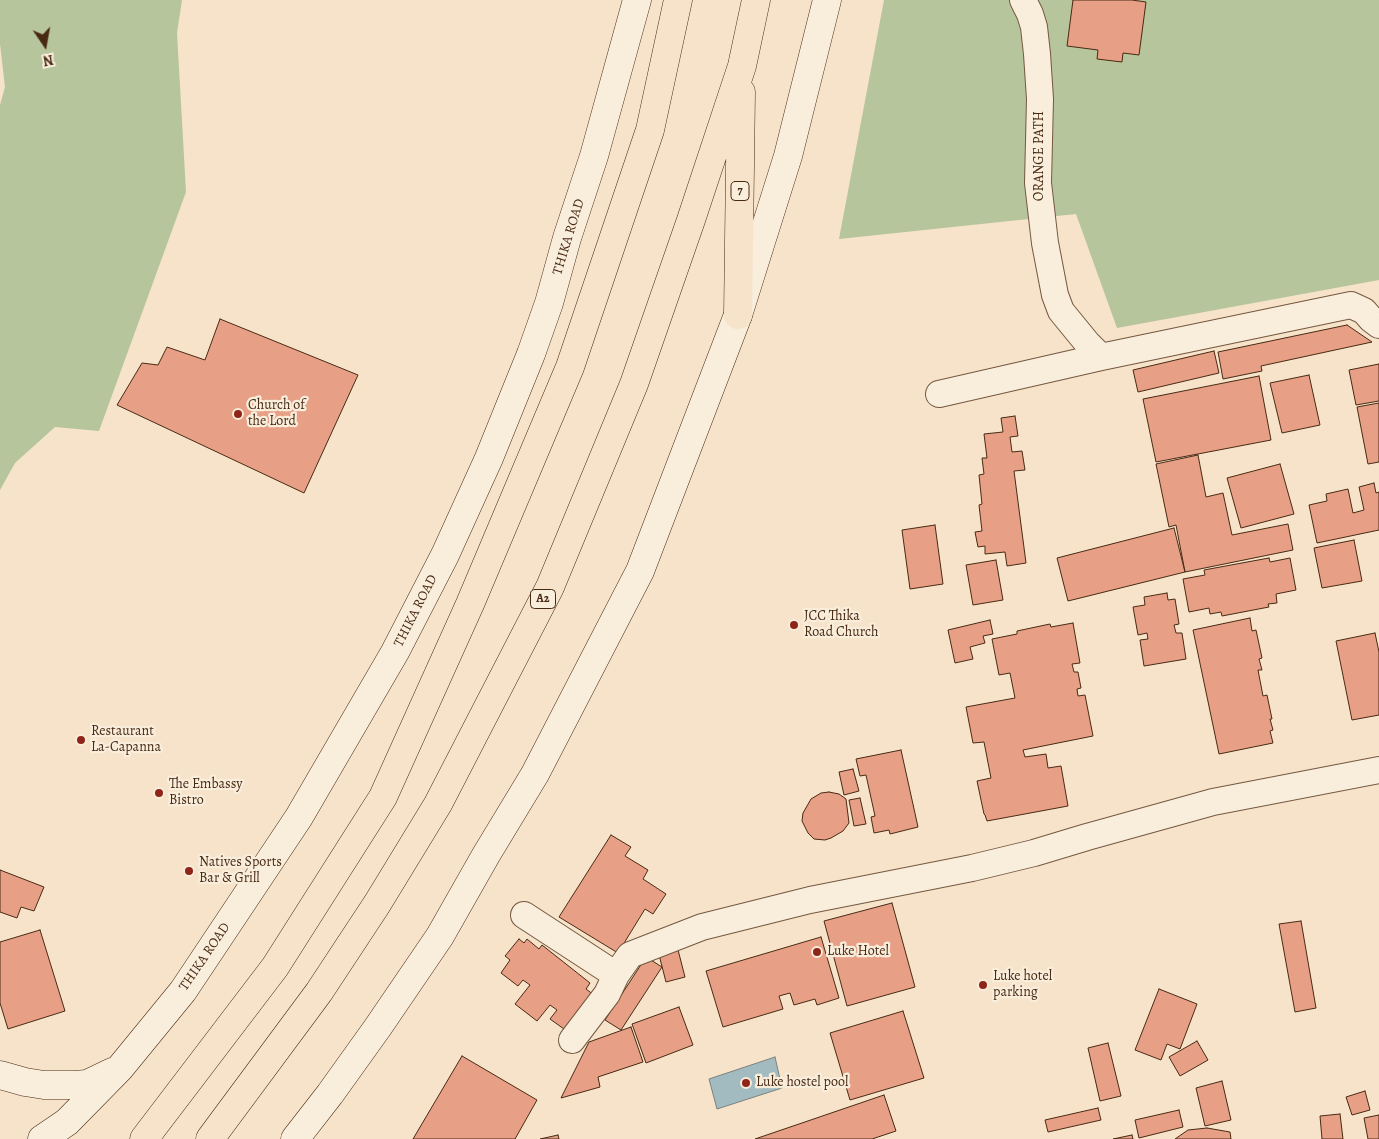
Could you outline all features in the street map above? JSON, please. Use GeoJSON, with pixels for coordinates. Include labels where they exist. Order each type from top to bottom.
{"type":"FeatureCollection","features":[{"type":"Feature","properties":{"kind":"highway"},"geometry":{"type":"LineString","coordinates":[[144,1139],[275,967],[383,797],[470,604],[570,367],[650,130],[678,0]]}},
{"type":"Feature","properties":{"kind":"highway","name":"A2"},"geometry":{"type":"LineString","coordinates":[[210,1139],[319,992],[377,904],[438,804],[550,587],[634,384],[742,66],[756,0]]}},
{"type":"Feature","properties":{"kind":"highway","name":"7"},"geometry":{"type":"LineString","coordinates":[[738,315],[742,66]]}},
{"type":"Feature","properties":{"kind":"main road","name":"THIKA ROAD"},"geometry":{"type":"LineString","coordinates":[[42,1139],[67,1122],[120,1068],[183,991],[299,817],[395,652],[445,555],[496,440],[549,303],[567,238],[594,156],[637,0]]}},
{"type":"Feature","properties":{"kind":"main road"},"geometry":{"type":"LineString","coordinates":[[295,1139],[362,1050],[440,936],[486,855],[536,774],[640,571],[738,315],[788,156],[828,0]]}},
{"type":"Feature","properties":{"kind":"main road"},"geometry":{"type":"LineString","coordinates":[[0,1075],[44,1085],[74,1085],[87,1084],[120,1068]]}},
{"type":"Feature","properties":{"kind":"street","name":"ORANGE PATH"},"geometry":{"type":"LineString","coordinates":[[1023,0],[1034,27],[1037,54],[1040,99],[1038,183],[1045,243],[1055,294],[1061,311],[1101,357]]}},
{"type":"Feature","properties":{"kind":"street"},"geometry":{"type":"LineString","coordinates":[[939,394],[1101,357],[1351,305],[1364,311],[1379,325]]}},
{"type":"Feature","properties":{"kind":"street"},"geometry":{"type":"LineString","coordinates":[[572,1040],[607,994],[616,975],[630,954],[702,927],[810,900],[972,868],[1034,853],[1213,802],[1379,770]]}},
{"type":"Feature","properties":{"kind":"street"},"geometry":{"type":"LineString","coordinates":[[524,915],[616,975]]}},
{"type":"Feature","properties":{"kind":"green space"},"geometry":{"type":"Polygon","coordinates":[[[0,0],[182,0],[177,33],[186,192],[99,431],[55,427],[15,463],[0,490],[0,105],[5,87],[0,44],[0,0]]]}},
{"type":"Feature","properties":{"kind":"green space"},"geometry":{"type":"Polygon","coordinates":[[[884,0],[1379,0],[1379,280],[1117,328],[1076,214],[839,239],[884,0]]]}},
{"type":"Feature","properties":{"kind":"water","name":"Luke hostel pool"},"geometry":{"type":"Polygon","coordinates":[[[775,1057],[782,1088],[717,1109],[709,1079],[775,1057]]]}},
{"type":"Feature","properties":{"kind":"building"},"geometry":{"type":"Polygon","coordinates":[[[1073,0],[1132,0],[1146,2],[1139,55],[1123,53],[1122,62],[1097,59],[1098,50],[1067,46],[1073,0]]]}},
{"type":"Feature","properties":{"kind":"building","name":"Church of the Lord"},"geometry":{"type":"Polygon","coordinates":[[[220,319],[358,375],[304,493],[117,405],[142,363],[158,365],[167,347],[205,360],[220,319]]]}},
{"type":"Feature","properties":{"kind":"building"},"geometry":{"type":"Polygon","coordinates":[[[1347,325],[1372,342],[1261,366],[1262,371],[1223,379],[1218,352],[1347,325]]]}},
{"type":"Feature","properties":{"kind":"building"},"geometry":{"type":"Polygon","coordinates":[[[1214,351],[1219,373],[1138,392],[1133,370],[1214,351]]]}},
{"type":"Feature","properties":{"kind":"building"},"geometry":{"type":"Polygon","coordinates":[[[1379,364],[1379,401],[1356,405],[1349,370],[1379,364]]]}},
{"type":"Feature","properties":{"kind":"building"},"geometry":{"type":"Polygon","coordinates":[[[1309,375],[1320,425],[1282,433],[1270,383],[1309,375]]]}},
{"type":"Feature","properties":{"kind":"building"},"geometry":{"type":"Polygon","coordinates":[[[1259,376],[1271,440],[1156,462],[1143,399],[1259,376]]]}},
{"type":"Feature","properties":{"kind":"building"},"geometry":{"type":"Polygon","coordinates":[[[1379,403],[1379,462],[1368,464],[1357,407],[1379,403]]]}},
{"type":"Feature","properties":{"kind":"building"},"geometry":{"type":"Polygon","coordinates":[[[1015,416],[1018,436],[1010,437],[1012,452],[1022,451],[1025,470],[1014,471],[1026,563],[1007,566],[1005,552],[985,554],[985,546],[978,547],[975,532],[982,531],[979,505],[982,504],[979,475],[984,474],[982,458],[987,458],[984,434],[1003,432],[1001,418],[1015,416]]]}},
{"type":"Feature","properties":{"kind":"building"},"geometry":{"type":"Polygon","coordinates":[[[1198,455],[1206,497],[1223,493],[1232,535],[1288,524],[1293,550],[1185,572],[1176,525],[1169,527],[1156,464],[1198,455]]]}},
{"type":"Feature","properties":{"kind":"building"},"geometry":{"type":"Polygon","coordinates":[[[1280,464],[1294,514],[1241,528],[1227,478],[1280,464]]]}},
{"type":"Feature","properties":{"kind":"building"},"geometry":{"type":"Polygon","coordinates":[[[1374,483],[1376,493],[1379,492],[1379,530],[1317,543],[1309,505],[1327,501],[1326,494],[1348,489],[1353,513],[1364,510],[1359,487],[1374,483]]]}},
{"type":"Feature","properties":{"kind":"building"},"geometry":{"type":"Polygon","coordinates":[[[935,525],[943,584],[910,589],[902,530],[935,525]]]}},
{"type":"Feature","properties":{"kind":"building"},"geometry":{"type":"Polygon","coordinates":[[[1174,528],[1185,572],[1068,601],[1057,558],[1174,528]]]}},
{"type":"Feature","properties":{"kind":"building"},"geometry":{"type":"Polygon","coordinates":[[[1354,540],[1362,581],[1322,588],[1314,548],[1354,540]]]}},
{"type":"Feature","properties":{"kind":"building"},"geometry":{"type":"Polygon","coordinates":[[[1269,558],[1270,562],[1290,558],[1296,590],[1276,594],[1277,603],[1268,604],[1269,607],[1222,616],[1221,612],[1210,614],[1209,608],[1189,612],[1183,579],[1205,575],[1204,570],[1269,558]]]}},
{"type":"Feature","properties":{"kind":"building"},"geometry":{"type":"Polygon","coordinates":[[[996,560],[1003,600],[973,605],[966,565],[996,560]]]}},
{"type":"Feature","properties":{"kind":"building"},"geometry":{"type":"Polygon","coordinates":[[[1167,593],[1168,600],[1175,599],[1179,624],[1174,625],[1176,633],[1182,633],[1186,659],[1144,666],[1140,640],[1148,639],[1147,633],[1138,635],[1133,607],[1145,605],[1144,597],[1167,593]]]}},
{"type":"Feature","properties":{"kind":"building"},"geometry":{"type":"Polygon","coordinates":[[[1250,618],[1252,631],[1256,630],[1262,658],[1259,659],[1262,670],[1258,670],[1263,696],[1267,695],[1272,719],[1270,719],[1273,730],[1270,731],[1273,743],[1219,754],[1193,630],[1250,618]]]}},
{"type":"Feature","properties":{"kind":"building"},"geometry":{"type":"Polygon","coordinates":[[[990,620],[993,634],[983,636],[985,643],[970,647],[973,659],[955,663],[948,630],[990,620]]]}},
{"type":"Feature","properties":{"kind":"building"},"geometry":{"type":"Polygon","coordinates":[[[1073,623],[1080,663],[1072,664],[1074,672],[1078,672],[1081,688],[1077,689],[1078,696],[1085,695],[1093,736],[1023,750],[1025,757],[1046,754],[1048,768],[1061,766],[1068,806],[987,821],[977,781],[991,778],[984,742],[973,743],[966,707],[1015,698],[1010,673],[999,675],[992,639],[1050,624],[1051,627],[1073,623]]]}},
{"type":"Feature","properties":{"kind":"building"},"geometry":{"type":"Polygon","coordinates":[[[1375,633],[1379,652],[1379,715],[1352,720],[1336,641],[1375,633]]]}},
{"type":"Feature","properties":{"kind":"building"},"geometry":{"type":"Polygon","coordinates":[[[901,750],[918,827],[890,834],[889,830],[874,833],[871,817],[875,816],[866,775],[860,776],[856,759],[901,750]]]}},
{"type":"Feature","properties":{"kind":"building"},"geometry":{"type":"Polygon","coordinates":[[[853,769],[859,791],[844,795],[839,772],[853,769]]]}},
{"type":"Feature","properties":{"kind":"building"},"geometry":{"type":"Polygon","coordinates":[[[821,793],[839,794],[846,799],[849,823],[843,831],[831,838],[825,840],[814,839],[808,833],[802,821],[803,813],[811,799],[821,793]]]}},
{"type":"Feature","properties":{"kind":"building"},"geometry":{"type":"Polygon","coordinates":[[[860,798],[866,824],[854,826],[849,800],[860,798]]]}},
{"type":"Feature","properties":{"kind":"building"},"geometry":{"type":"Polygon","coordinates":[[[611,835],[631,847],[625,856],[648,870],[643,879],[666,894],[653,914],[645,909],[618,953],[559,917],[611,835]]]}},
{"type":"Feature","properties":{"kind":"building"},"geometry":{"type":"Polygon","coordinates":[[[0,870],[44,887],[34,911],[21,907],[17,918],[0,912],[0,870]]]}},
{"type":"Feature","properties":{"kind":"building"},"geometry":{"type":"Polygon","coordinates":[[[892,903],[915,987],[847,1006],[824,921],[892,903]]]}},
{"type":"Feature","properties":{"kind":"building"},"geometry":{"type":"Polygon","coordinates":[[[1301,921],[1316,1008],[1295,1012],[1279,924],[1301,921]]]}},
{"type":"Feature","properties":{"kind":"building"},"geometry":{"type":"Polygon","coordinates":[[[40,930],[65,1011],[8,1029],[0,1003],[0,942],[40,930]]]}},
{"type":"Feature","properties":{"kind":"building"},"geometry":{"type":"Polygon","coordinates":[[[821,937],[839,998],[817,1005],[815,999],[794,1005],[790,993],[779,996],[783,1009],[723,1027],[706,971],[821,937]]]}},
{"type":"Feature","properties":{"kind":"building"},"geometry":{"type":"Polygon","coordinates":[[[519,939],[524,943],[527,939],[539,949],[542,945],[590,983],[586,989],[598,998],[564,1029],[550,1019],[557,1010],[550,1005],[537,1021],[515,1004],[530,985],[523,980],[518,986],[501,973],[510,960],[505,956],[519,939]]]}},
{"type":"Feature","properties":{"kind":"building"},"geometry":{"type":"Polygon","coordinates":[[[677,946],[685,977],[666,982],[658,951],[677,946]]]}},
{"type":"Feature","properties":{"kind":"building"},"geometry":{"type":"Polygon","coordinates":[[[646,957],[662,967],[621,1030],[605,1020],[646,957]]]}},
{"type":"Feature","properties":{"kind":"building"},"geometry":{"type":"Polygon","coordinates":[[[1159,989],[1197,1004],[1180,1049],[1167,1044],[1161,1060],[1135,1050],[1159,989]]]}},
{"type":"Feature","properties":{"kind":"building"},"geometry":{"type":"Polygon","coordinates":[[[679,1007],[693,1045],[646,1063],[632,1024],[679,1007]]]}},
{"type":"Feature","properties":{"kind":"building"},"geometry":{"type":"Polygon","coordinates":[[[903,1011],[924,1078],[850,1100],[830,1033],[903,1011]]]}},
{"type":"Feature","properties":{"kind":"building"},"geometry":{"type":"Polygon","coordinates":[[[631,1027],[643,1062],[598,1077],[600,1087],[561,1098],[589,1042],[631,1027]]]}},
{"type":"Feature","properties":{"kind":"building"},"geometry":{"type":"Polygon","coordinates":[[[1197,1041],[1208,1060],[1180,1076],[1169,1057],[1197,1041]]]}},
{"type":"Feature","properties":{"kind":"building"},"geometry":{"type":"Polygon","coordinates":[[[1108,1043],[1121,1096],[1100,1101],[1088,1048],[1108,1043]]]}},
{"type":"Feature","properties":{"kind":"building"},"geometry":{"type":"Polygon","coordinates":[[[462,1056],[537,1100],[515,1139],[413,1139],[462,1056]]]}},
{"type":"Feature","properties":{"kind":"building"},"geometry":{"type":"Polygon","coordinates":[[[1222,1081],[1231,1120],[1205,1126],[1196,1088],[1222,1081]]]}},
{"type":"Feature","properties":{"kind":"building"},"geometry":{"type":"Polygon","coordinates":[[[1365,1091],[1370,1110],[1352,1115],[1346,1097],[1365,1091]]]}},
{"type":"Feature","properties":{"kind":"building"},"geometry":{"type":"Polygon","coordinates":[[[884,1095],[896,1131],[872,1139],[755,1139],[884,1095]]]}},
{"type":"Feature","properties":{"kind":"building"},"geometry":{"type":"Polygon","coordinates":[[[1098,1108],[1101,1120],[1048,1132],[1045,1120],[1098,1108]]]}},
{"type":"Feature","properties":{"kind":"building"},"geometry":{"type":"Polygon","coordinates":[[[1179,1110],[1183,1127],[1139,1138],[1135,1120],[1179,1110]]]}},
{"type":"Feature","properties":{"kind":"building"},"geometry":{"type":"Polygon","coordinates":[[[1340,1114],[1343,1139],[1322,1139],[1320,1116],[1340,1114]]]}},
{"type":"Feature","properties":{"kind":"building"},"geometry":{"type":"Polygon","coordinates":[[[1379,1115],[1379,1139],[1368,1139],[1364,1118],[1379,1115]]]}},
{"type":"Feature","properties":{"kind":"building"},"geometry":{"type":"Polygon","coordinates":[[[1207,1128],[1230,1132],[1231,1139],[1175,1139],[1188,1130],[1207,1128]]]}},
{"type":"Feature","properties":{"kind":"building"},"geometry":{"type":"Polygon","coordinates":[[[558,1135],[559,1139],[540,1139],[558,1135]]]}},
{"type":"Feature","properties":{"kind":"building"},"geometry":{"type":"Polygon","coordinates":[[[1132,1135],[1133,1139],[1113,1139],[1132,1135]]]}},
{"type":"Feature","properties":{"kind":"place","name":"Church of the Lord"},"geometry":{"type":"Point","coordinates":[238,414]}},
{"type":"Feature","properties":{"kind":"place","name":"JCC Thika Road Church"},"geometry":{"type":"Point","coordinates":[794,625]}},
{"type":"Feature","properties":{"kind":"place","name":"Restaurant La-Capanna"},"geometry":{"type":"Point","coordinates":[81,740]}},
{"type":"Feature","properties":{"kind":"place","name":"The Embassy Bistro"},"geometry":{"type":"Point","coordinates":[159,793]}},
{"type":"Feature","properties":{"kind":"place","name":"Natives Sports Bar & Grill"},"geometry":{"type":"Point","coordinates":[189,871]}},
{"type":"Feature","properties":{"kind":"place","name":"Luke Hotel"},"geometry":{"type":"Point","coordinates":[817,952]}},
{"type":"Feature","properties":{"kind":"place","name":"Luke hotel parking"},"geometry":{"type":"Point","coordinates":[983,985]}},
{"type":"Feature","properties":{"kind":"place","name":"Luke hostel pool"},"geometry":{"type":"Point","coordinates":[746,1083]}}]}
